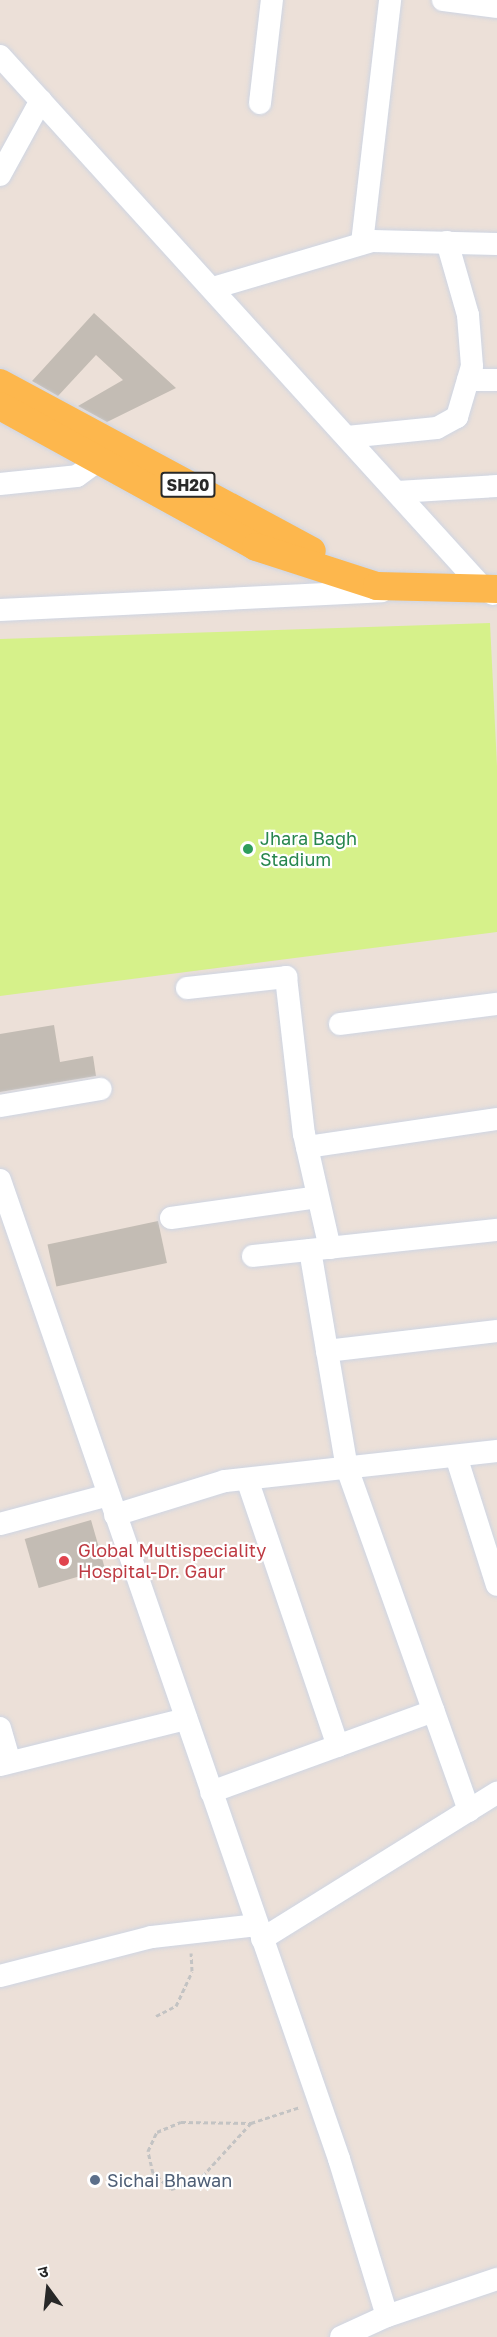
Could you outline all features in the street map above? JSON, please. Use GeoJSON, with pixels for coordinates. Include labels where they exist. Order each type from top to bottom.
{"type":"FeatureCollection","features":[{"type":"Feature","properties":{"kind":"main road","name":"SH20"},"geometry":{"type":"LineString","coordinates":[[0,383],[377,586]]}},
{"type":"Feature","properties":{"kind":"main road","name":"SH20"},"geometry":{"type":"LineString","coordinates":[[0,406],[256,547],[377,586],[493,591]]}},
{"type":"Feature","properties":{"kind":"street"},"geometry":{"type":"LineString","coordinates":[[260,103],[272,0]]}},
{"type":"Feature","properties":{"kind":"street"},"geometry":{"type":"LineString","coordinates":[[362,243],[390,0]]}},
{"type":"Feature","properties":{"kind":"street"},"geometry":{"type":"LineString","coordinates":[[443,0],[497,7]]}},
{"type":"Feature","properties":{"kind":"street"},"geometry":{"type":"LineString","coordinates":[[0,56],[347,438],[493,591]]}},
{"type":"Feature","properties":{"kind":"street"},"geometry":{"type":"LineString","coordinates":[[0,175],[41,100]]}},
{"type":"Feature","properties":{"kind":"street"},"geometry":{"type":"LineString","coordinates":[[347,438],[436,428],[457,417],[472,366],[468,315],[447,242]]}},
{"type":"Feature","properties":{"kind":"street"},"geometry":{"type":"LineString","coordinates":[[213,288],[362,243],[497,244]]}},
{"type":"Feature","properties":{"kind":"street"},"geometry":{"type":"LineString","coordinates":[[468,380],[497,380]]}},
{"type":"Feature","properties":{"kind":"street"},"geometry":{"type":"LineString","coordinates":[[0,484],[77,476],[99,460]]}},
{"type":"Feature","properties":{"kind":"street"},"geometry":{"type":"LineString","coordinates":[[397,492],[497,486]]}},
{"type":"Feature","properties":{"kind":"street"},"geometry":{"type":"LineString","coordinates":[[0,610],[410,589]]}},
{"type":"Feature","properties":{"kind":"street"},"geometry":{"type":"LineString","coordinates":[[187,988],[286,977],[307,1147],[318,1197],[327,1351],[347,1468],[469,1811]]}},
{"type":"Feature","properties":{"kind":"street"},"geometry":{"type":"LineString","coordinates":[[340,1024],[497,1004]]}},
{"type":"Feature","properties":{"kind":"street"},"geometry":{"type":"LineString","coordinates":[[0,1106],[101,1089]]}},
{"type":"Feature","properties":{"kind":"street"},"geometry":{"type":"LineString","coordinates":[[307,1147],[497,1119]]}},
{"type":"Feature","properties":{"kind":"street"},"geometry":{"type":"LineString","coordinates":[[0,1180],[9,1236],[111,1505],[186,1719],[318,2100],[387,2316]]}},
{"type":"Feature","properties":{"kind":"street"},"geometry":{"type":"LineString","coordinates":[[171,1218],[318,1197]]}},
{"type":"Feature","properties":{"kind":"street"},"geometry":{"type":"LineString","coordinates":[[253,1256],[497,1230]]}},
{"type":"Feature","properties":{"kind":"street"},"geometry":{"type":"LineString","coordinates":[[327,1351],[497,1331]]}},
{"type":"Feature","properties":{"kind":"street"},"geometry":{"type":"LineString","coordinates":[[0,1524],[111,1505],[225,1481],[497,1451]]}},
{"type":"Feature","properties":{"kind":"street"},"geometry":{"type":"LineString","coordinates":[[456,1456],[497,1585]]}},
{"type":"Feature","properties":{"kind":"street"},"geometry":{"type":"LineString","coordinates":[[247,1479],[338,1746]]}},
{"type":"Feature","properties":{"kind":"street"},"geometry":{"type":"LineString","coordinates":[[211,1792],[434,1712]]}},
{"type":"Feature","properties":{"kind":"street"},"geometry":{"type":"LineString","coordinates":[[0,1728],[5,1764],[186,1719]]}},
{"type":"Feature","properties":{"kind":"street"},"geometry":{"type":"LineString","coordinates":[[0,1976],[152,1937],[190,1933],[260,1932],[497,1794]]}},
{"type":"Feature","properties":{"kind":"street"},"geometry":{"type":"LineString","coordinates":[[341,2337],[387,2316],[497,2279]]}},
{"type":"Feature","properties":{"kind":"path"},"geometry":{"type":"LineString","coordinates":[[156,2016],[176,2006],[192,1971],[190,1933]]}},
{"type":"Feature","properties":{"kind":"path"},"geometry":{"type":"LineString","coordinates":[[252,2124],[197,2182],[171,2188],[153,2174],[148,2151],[157,2132],[182,2122],[252,2124],[318,2100]]}},
{"type":"Feature","properties":{"kind":"green space","name":"Jhara Bagh Stadium"},"geometry":{"type":"Polygon","coordinates":[[[490,623],[497,766],[497,932],[0,996],[0,639],[490,623]]]}},
{"type":"Feature","properties":{"kind":"building"},"geometry":{"type":"Polygon","coordinates":[[[94,313],[176,388],[107,422],[78,406],[123,380],[96,355],[58,396],[32,381],[94,313]]]}},
{"type":"Feature","properties":{"kind":"building"},"geometry":{"type":"Polygon","coordinates":[[[54,1025],[60,1062],[93,1056],[96,1076],[0,1092],[0,1034],[54,1025]]]}},
{"type":"Feature","properties":{"kind":"building"},"geometry":{"type":"Polygon","coordinates":[[[158,1221],[167,1263],[56,1287],[47,1244],[158,1221]]]}},
{"type":"Feature","properties":{"kind":"building"},"geometry":{"type":"Polygon","coordinates":[[[91,1520],[105,1569],[39,1588],[25,1539],[91,1520]]]}},
{"type":"Feature","properties":{"kind":"place","name":"Jhara Bagh Stadium"},"geometry":{"type":"Point","coordinates":[248,849]}},
{"type":"Feature","properties":{"kind":"place","name":"Global Multispeciality Hospital-Dr. Gaur"},"geometry":{"type":"Point","coordinates":[64,1561]}},
{"type":"Feature","properties":{"kind":"place","name":"Sichai Bhawan"},"geometry":{"type":"Point","coordinates":[95,2180]}}]}
